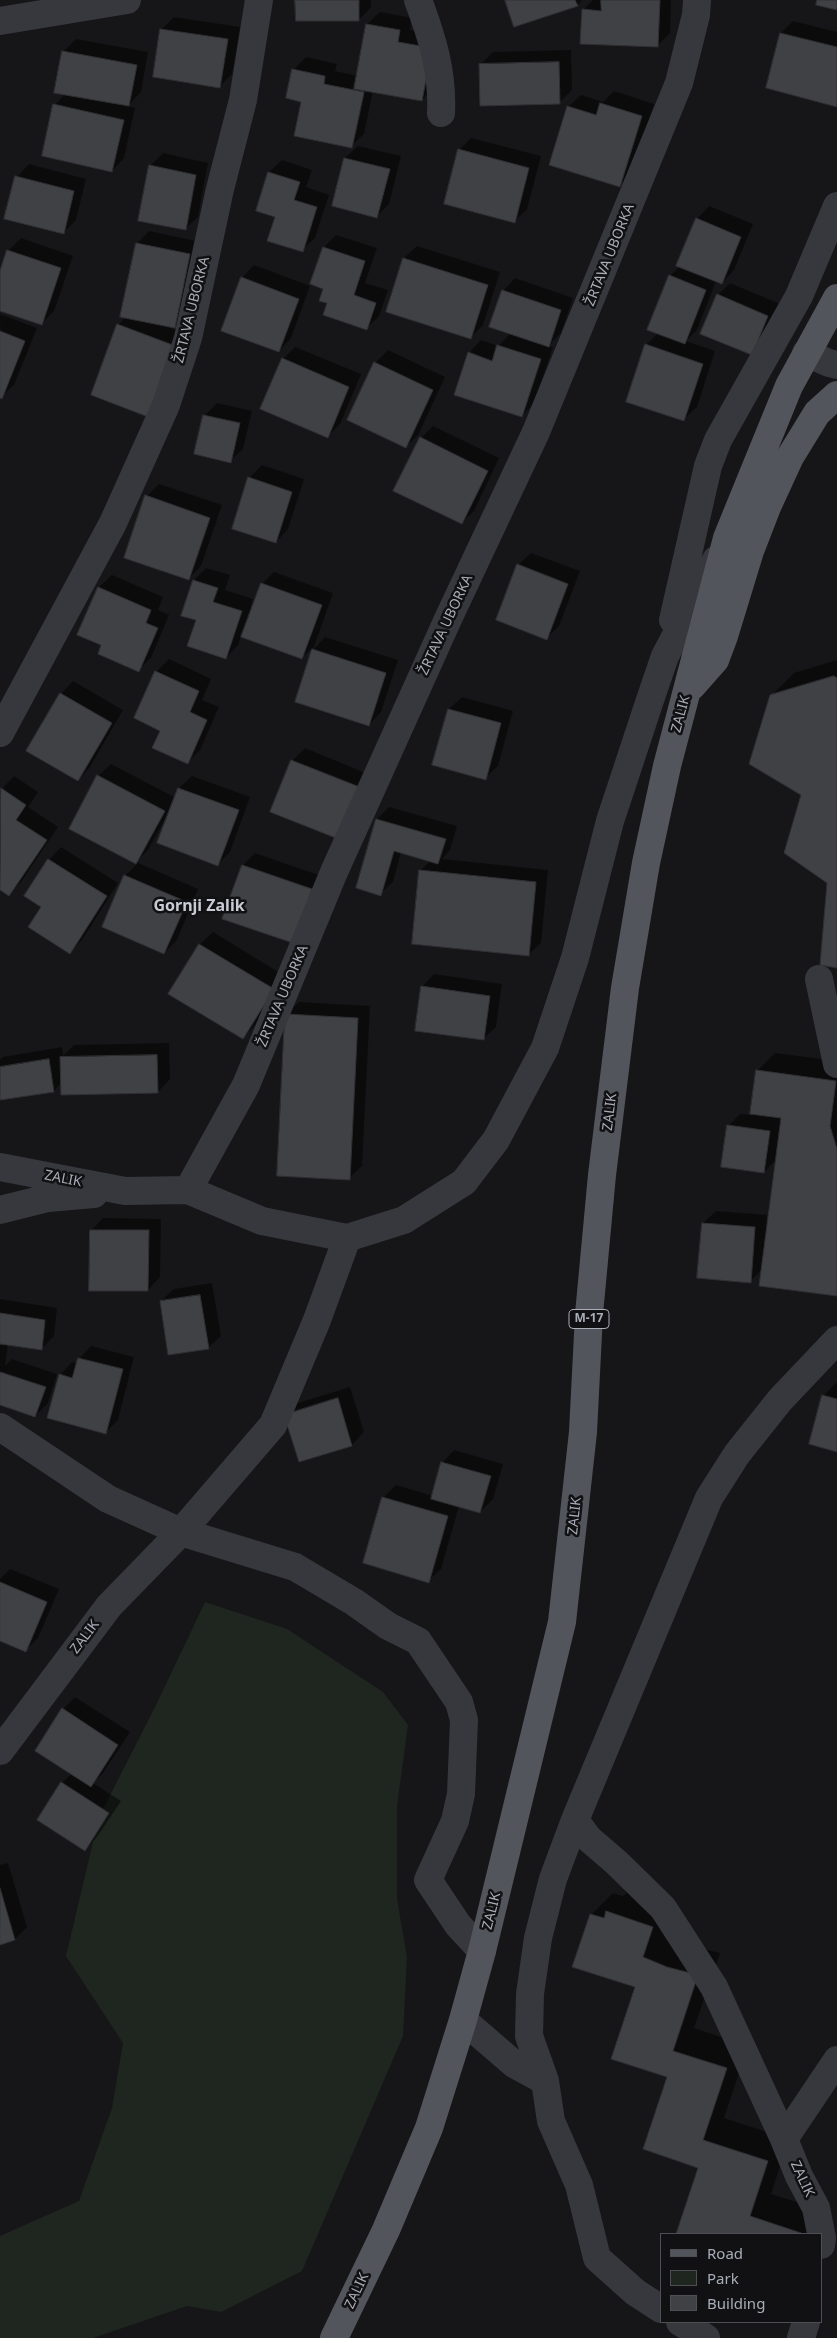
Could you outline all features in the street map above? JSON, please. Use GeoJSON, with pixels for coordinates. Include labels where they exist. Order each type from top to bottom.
{"type":"FeatureCollection","features":[{"type":"Feature","properties":{"kind":"main road","name":"ZALIK"},"geometry":{"type":"LineString","coordinates":[[334,2338],[386,2230],[429,2128],[463,2020],[482,1951],[562,1622],[583,1432],[589,1314],[602,1175],[625,988],[646,863],[668,766],[727,538],[763,447],[806,353],[837,298]]}},
{"type":"Feature","properties":{"kind":"main road"},"geometry":{"type":"LineString","coordinates":[[687,691],[701,678],[715,660],[750,551],[767,507],[790,457],[816,413],[837,395]]}},
{"type":"Feature","properties":{"kind":"street"},"geometry":{"type":"LineString","coordinates":[[0,21],[127,0]]}},
{"type":"Feature","properties":{"kind":"street","name":"ŽRTAVA UBORKA"},"geometry":{"type":"LineString","coordinates":[[0,733],[113,524],[166,405],[188,338],[203,264],[243,100],[259,0]]}},
{"type":"Feature","properties":{"kind":"street"},"geometry":{"type":"LineString","coordinates":[[418,0],[434,41],[442,87],[441,113]]}},
{"type":"Feature","properties":{"kind":"street","name":"ŽRTAVA UBORKA"},"geometry":{"type":"LineString","coordinates":[[188,1190],[246,1085],[342,854],[448,619],[536,432],[679,83],[696,14],[697,0]]}},
{"type":"Feature","properties":{"kind":"street"},"geometry":{"type":"LineString","coordinates":[[188,1190],[262,1221],[347,1238],[404,1220],[464,1182],[496,1140],[546,1048],[575,958],[610,821],[665,656],[708,466],[718,440],[799,296],[837,206]]}},
{"type":"Feature","properties":{"kind":"street"},"geometry":{"type":"LineString","coordinates":[[806,353],[828,364],[837,365]]}},
{"type":"Feature","properties":{"kind":"street"},"geometry":{"type":"LineString","coordinates":[[665,656],[727,538]]}},
{"type":"Feature","properties":{"kind":"street"},"geometry":{"type":"LineString","coordinates":[[819,979],[837,1064]]}},
{"type":"Feature","properties":{"kind":"street","name":"ZALIK"},"geometry":{"type":"LineString","coordinates":[[0,1167],[125,1191]]}},
{"type":"Feature","properties":{"kind":"street","name":"ZALIK"},"geometry":{"type":"LineString","coordinates":[[0,1210],[48,1198],[125,1191],[188,1190]]}},
{"type":"Feature","properties":{"kind":"street","name":"ZALIK"},"geometry":{"type":"LineString","coordinates":[[0,1751],[109,1606],[181,1532],[273,1425],[317,1320],[347,1238]]}},
{"type":"Feature","properties":{"kind":"street"},"geometry":{"type":"LineString","coordinates":[[660,2308],[635,2292],[597,2258],[579,2185],[551,2121],[545,2081],[529,2036],[530,1994],[538,1938],[553,1879],[575,1820],[709,1498],[738,1454],[780,1400],[837,1340]]}},
{"type":"Feature","properties":{"kind":"street","name":"ZALIK"},"geometry":{"type":"LineString","coordinates":[[0,1427],[108,1499],[181,1532],[295,1567],[354,1602],[388,1626],[418,1641],[459,1702],[464,1720],[461,1794],[455,1821],[428,1880],[458,1926],[482,1951]]}},
{"type":"Feature","properties":{"kind":"street","name":"ZALIK"},"geometry":{"type":"LineString","coordinates":[[575,1820],[588,1838],[617,1863],[663,1908],[714,1987],[799,2176],[816,2208],[821,2233]]}},
{"type":"Feature","properties":{"kind":"street"},"geometry":{"type":"LineString","coordinates":[[463,2020],[514,2064],[545,2081]]}},
{"type":"Feature","properties":{"kind":"street"},"geometry":{"type":"LineString","coordinates":[[784,2139],[837,2060]]}},
{"type":"Feature","properties":{"kind":"street"},"geometry":{"type":"LineString","coordinates":[[682,2323],[706,2338]]}},
{"type":"Feature","properties":{"kind":"street"},"geometry":{"type":"LineString","coordinates":[[802,2338],[806,2323]]}},
{"type":"Feature","properties":{"kind":"green space"},"geometry":{"type":"Polygon","coordinates":[[[205,1602],[287,1629],[383,1692],[408,1725],[397,1806],[397,1899],[407,1957],[403,2036],[302,2271],[221,2312],[187,2306],[93,2338],[0,2338],[0,2236],[79,2201],[112,2108],[123,2043],[66,1956],[99,1817],[155,1707],[205,1602]]]}},
{"type":"Feature","properties":{"kind":"building"},"geometry":{"type":"Polygon","coordinates":[[[295,0],[359,0],[359,21],[296,21],[295,0]]]}},
{"type":"Feature","properties":{"kind":"building"},"geometry":{"type":"Polygon","coordinates":[[[505,0],[575,0],[578,6],[514,27],[505,0]]]}},
{"type":"Feature","properties":{"kind":"building"},"geometry":{"type":"Polygon","coordinates":[[[601,0],[660,0],[658,47],[580,44],[582,9],[601,11],[601,0]]]}},
{"type":"Feature","properties":{"kind":"building"},"geometry":{"type":"Polygon","coordinates":[[[817,0],[837,0],[837,10],[816,5],[817,0]]]}},
{"type":"Feature","properties":{"kind":"building"},"geometry":{"type":"Polygon","coordinates":[[[366,24],[400,30],[398,42],[432,48],[422,101],[354,89],[366,24]]]}},
{"type":"Feature","properties":{"kind":"building"},"geometry":{"type":"Polygon","coordinates":[[[160,29],[228,39],[220,88],[153,77],[160,29]]]}},
{"type":"Feature","properties":{"kind":"building"},"geometry":{"type":"Polygon","coordinates":[[[780,33],[837,47],[837,107],[766,88],[780,33]]]}},
{"type":"Feature","properties":{"kind":"building"},"geometry":{"type":"Polygon","coordinates":[[[62,51],[137,65],[129,106],[54,93],[62,51]]]}},
{"type":"Feature","properties":{"kind":"building"},"geometry":{"type":"Polygon","coordinates":[[[559,62],[560,104],[480,106],[479,64],[559,62]]]}},
{"type":"Feature","properties":{"kind":"building"},"geometry":{"type":"Polygon","coordinates":[[[292,69],[325,76],[324,84],[364,92],[352,148],[294,136],[301,102],[286,98],[292,69]]]}},
{"type":"Feature","properties":{"kind":"building"},"geometry":{"type":"Polygon","coordinates":[[[600,103],[642,116],[620,187],[549,165],[567,106],[596,115],[600,103]]]}},
{"type":"Feature","properties":{"kind":"building"},"geometry":{"type":"Polygon","coordinates":[[[53,104],[124,120],[112,172],[42,156],[53,104]]]}},
{"type":"Feature","properties":{"kind":"building"},"geometry":{"type":"Polygon","coordinates":[[[458,149],[529,168],[515,223],[444,204],[458,149]]]}},
{"type":"Feature","properties":{"kind":"building"},"geometry":{"type":"Polygon","coordinates":[[[344,158],[390,169],[377,218],[332,206],[344,158]]]}},
{"type":"Feature","properties":{"kind":"building"},"geometry":{"type":"Polygon","coordinates":[[[149,165],[196,175],[186,230],[138,221],[149,165]]]}},
{"type":"Feature","properties":{"kind":"building"},"geometry":{"type":"Polygon","coordinates":[[[268,172],[300,182],[294,200],[317,207],[303,252],[267,241],[275,217],[256,211],[268,172]]]}},
{"type":"Feature","properties":{"kind":"building"},"geometry":{"type":"Polygon","coordinates":[[[15,176],[74,191],[64,234],[4,219],[15,176]]]}},
{"type":"Feature","properties":{"kind":"building"},"geometry":{"type":"Polygon","coordinates":[[[696,218],[741,237],[722,284],[676,266],[696,218]]]}},
{"type":"Feature","properties":{"kind":"building"},"geometry":{"type":"Polygon","coordinates":[[[136,243],[190,254],[175,328],[120,317],[136,243]]]}},
{"type":"Feature","properties":{"kind":"building"},"geometry":{"type":"Polygon","coordinates":[[[323,247],[365,261],[354,295],[376,303],[367,330],[323,315],[327,303],[319,301],[323,289],[310,284],[323,247]]]}},
{"type":"Feature","properties":{"kind":"building"},"geometry":{"type":"Polygon","coordinates":[[[7,250],[61,268],[42,325],[0,311],[0,271],[7,250]]]}},
{"type":"Feature","properties":{"kind":"building"},"geometry":{"type":"Polygon","coordinates":[[[403,258],[488,285],[471,339],[386,312],[403,258]]]}},
{"type":"Feature","properties":{"kind":"building"},"geometry":{"type":"Polygon","coordinates":[[[669,275],[706,290],[685,344],[647,330],[669,275]]]}},
{"type":"Feature","properties":{"kind":"building"},"geometry":{"type":"Polygon","coordinates":[[[241,277],[299,299],[279,352],[221,331],[241,277]]]}},
{"type":"Feature","properties":{"kind":"building"},"geometry":{"type":"Polygon","coordinates":[[[502,290],[561,310],[549,347],[489,327],[502,290]]]}},
{"type":"Feature","properties":{"kind":"building"},"geometry":{"type":"Polygon","coordinates":[[[717,294],[768,316],[752,355],[700,334],[717,294]]]}},
{"type":"Feature","properties":{"kind":"building"},"geometry":{"type":"Polygon","coordinates":[[[117,324],[178,347],[151,418],[91,395],[117,324]]]}},
{"type":"Feature","properties":{"kind":"building"},"geometry":{"type":"Polygon","coordinates":[[[0,331],[25,341],[2,399],[0,398],[0,331]]]}},
{"type":"Feature","properties":{"kind":"building"},"geometry":{"type":"Polygon","coordinates":[[[645,344],[703,364],[684,421],[626,402],[645,344]]]}},
{"type":"Feature","properties":{"kind":"building"},"geometry":{"type":"Polygon","coordinates":[[[497,345],[541,359],[522,417],[454,395],[468,352],[492,361],[497,345]]]}},
{"type":"Feature","properties":{"kind":"building"},"geometry":{"type":"Polygon","coordinates":[[[282,358],[349,387],[328,438],[260,409],[282,358]]]}},
{"type":"Feature","properties":{"kind":"building"},"geometry":{"type":"Polygon","coordinates":[[[374,362],[433,390],[406,448],[347,420],[374,362]]]}},
{"type":"Feature","properties":{"kind":"building"},"geometry":{"type":"Polygon","coordinates":[[[203,415],[240,423],[231,463],[194,454],[203,415]]]}},
{"type":"Feature","properties":{"kind":"building"},"geometry":{"type":"Polygon","coordinates":[[[420,437],[488,471],[462,524],[393,491],[420,437]]]}},
{"type":"Feature","properties":{"kind":"building"},"geometry":{"type":"Polygon","coordinates":[[[248,477],[292,492],[276,543],[232,529],[248,477]]]}},
{"type":"Feature","properties":{"kind":"building"},"geometry":{"type":"Polygon","coordinates":[[[145,495],[210,518],[189,580],[124,558],[145,495]]]}},
{"type":"Feature","properties":{"kind":"building"},"geometry":{"type":"Polygon","coordinates":[[[517,564],[568,584],[547,640],[496,620],[517,564]]]}},
{"type":"Feature","properties":{"kind":"building"},"geometry":{"type":"Polygon","coordinates":[[[193,580],[218,588],[213,602],[242,611],[226,659],[187,646],[196,620],[181,616],[193,580]]]}},
{"type":"Feature","properties":{"kind":"building"},"geometry":{"type":"Polygon","coordinates":[[[261,583],[322,605],[302,659],[241,637],[261,583]]]}},
{"type":"Feature","properties":{"kind":"building"},"geometry":{"type":"Polygon","coordinates":[[[98,587],[151,610],[146,623],[158,628],[139,672],[98,654],[101,645],[77,635],[98,587]]]}},
{"type":"Feature","properties":{"kind":"building"},"geometry":{"type":"Polygon","coordinates":[[[312,649],[386,673],[369,726],[295,702],[312,649]]]}},
{"type":"Feature","properties":{"kind":"building"},"geometry":{"type":"Polygon","coordinates":[[[155,671],[199,691],[190,712],[207,720],[188,764],[152,748],[160,731],[134,718],[155,671]]]}},
{"type":"Feature","properties":{"kind":"building"},"geometry":{"type":"Polygon","coordinates":[[[834,676],[837,678],[837,968],[820,965],[827,883],[784,853],[801,795],[749,764],[770,695],[834,676]]]}},
{"type":"Feature","properties":{"kind":"building"},"geometry":{"type":"Polygon","coordinates":[[[60,693],[112,723],[78,781],[26,751],[60,693]]]}},
{"type":"Feature","properties":{"kind":"building"},"geometry":{"type":"Polygon","coordinates":[[[448,709],[501,723],[486,780],[432,765],[448,709]]]}},
{"type":"Feature","properties":{"kind":"building"},"geometry":{"type":"Polygon","coordinates":[[[291,760],[362,788],[341,840],[270,812],[291,760]]]}},
{"type":"Feature","properties":{"kind":"building"},"geometry":{"type":"Polygon","coordinates":[[[97,775],[165,811],[136,864],[69,829],[97,775]]]}},
{"type":"Feature","properties":{"kind":"building"},"geometry":{"type":"Polygon","coordinates":[[[1,788],[26,805],[16,820],[47,840],[9,896],[0,890],[1,788]]]}},
{"type":"Feature","properties":{"kind":"building"},"geometry":{"type":"Polygon","coordinates":[[[178,788],[239,810],[218,866],[157,843],[178,788]]]}},
{"type":"Feature","properties":{"kind":"building"},"geometry":{"type":"Polygon","coordinates":[[[376,819],[446,839],[438,864],[394,851],[381,896],[356,888],[376,819]]]}},
{"type":"Feature","properties":{"kind":"building"},"geometry":{"type":"Polygon","coordinates":[[[48,859],[107,896],[70,954],[28,927],[41,907],[24,896],[48,859]]]}},
{"type":"Feature","properties":{"kind":"building"},"geometry":{"type":"Polygon","coordinates":[[[242,865],[312,889],[293,943],[222,919],[242,865]]]}},
{"type":"Feature","properties":{"kind":"building"},"geometry":{"type":"Polygon","coordinates":[[[419,870],[536,882],[529,956],[412,944],[419,870]]]}},
{"type":"Feature","properties":{"kind":"building"},"geometry":{"type":"Polygon","coordinates":[[[124,875],[187,902],[164,954],[102,927],[124,875]]]}},
{"type":"Feature","properties":{"kind":"building"},"geometry":{"type":"Polygon","coordinates":[[[199,944],[274,989],[243,1039],[168,994],[199,944]]]}},
{"type":"Feature","properties":{"kind":"building"},"geometry":{"type":"Polygon","coordinates":[[[421,986],[490,996],[484,1040],[415,1031],[421,986]]]}},
{"type":"Feature","properties":{"kind":"building"},"geometry":{"type":"Polygon","coordinates":[[[285,1014],[358,1018],[350,1180],[277,1176],[285,1014]]]}},
{"type":"Feature","properties":{"kind":"building"},"geometry":{"type":"Polygon","coordinates":[[[157,1055],[158,1093],[61,1095],[60,1057],[157,1055]]]}},
{"type":"Feature","properties":{"kind":"building"},"geometry":{"type":"Polygon","coordinates":[[[49,1059],[54,1092],[0,1100],[0,1067],[49,1059]]]}},
{"type":"Feature","properties":{"kind":"building"},"geometry":{"type":"Polygon","coordinates":[[[756,1070],[836,1081],[830,1126],[837,1149],[837,1296],[759,1286],[781,1118],[750,1114],[756,1070]]]}},
{"type":"Feature","properties":{"kind":"building"},"geometry":{"type":"Polygon","coordinates":[[[727,1125],[770,1131],[764,1173],[721,1167],[727,1125]]]}},
{"type":"Feature","properties":{"kind":"building"},"geometry":{"type":"Polygon","coordinates":[[[702,1223],[755,1227],[751,1283],[697,1278],[702,1223]]]}},
{"type":"Feature","properties":{"kind":"building"},"geometry":{"type":"Polygon","coordinates":[[[90,1230],[149,1230],[148,1291],[89,1291],[90,1230]]]}},
{"type":"Feature","properties":{"kind":"building"},"geometry":{"type":"Polygon","coordinates":[[[200,1295],[209,1349],[168,1355],[160,1301],[200,1295]]]}},
{"type":"Feature","properties":{"kind":"building"},"geometry":{"type":"Polygon","coordinates":[[[0,1313],[45,1320],[42,1350],[0,1344],[0,1313]]]}},
{"type":"Feature","properties":{"kind":"building"},"geometry":{"type":"Polygon","coordinates":[[[78,1358],[123,1369],[106,1434],[47,1418],[59,1374],[72,1378],[78,1358]]]}},
{"type":"Feature","properties":{"kind":"building"},"geometry":{"type":"Polygon","coordinates":[[[0,1372],[46,1387],[35,1417],[0,1405],[0,1372]]]}},
{"type":"Feature","properties":{"kind":"building"},"geometry":{"type":"Polygon","coordinates":[[[822,1395],[837,1399],[837,1452],[809,1444],[822,1395]]]}},
{"type":"Feature","properties":{"kind":"building"},"geometry":{"type":"Polygon","coordinates":[[[338,1398],[352,1446],[299,1462],[284,1415],[338,1398]]]}},
{"type":"Feature","properties":{"kind":"building"},"geometry":{"type":"Polygon","coordinates":[[[441,1462],[491,1476],[480,1513],[431,1499],[441,1462]]]}},
{"type":"Feature","properties":{"kind":"building"},"geometry":{"type":"Polygon","coordinates":[[[382,1497],[448,1516],[429,1583],[363,1563],[382,1497]]]}},
{"type":"Feature","properties":{"kind":"building"},"geometry":{"type":"Polygon","coordinates":[[[0,1582],[47,1602],[26,1652],[0,1641],[0,1582]]]}},
{"type":"Feature","properties":{"kind":"building"},"geometry":{"type":"Polygon","coordinates":[[[62,1708],[118,1745],[91,1787],[35,1751],[62,1708]]]}},
{"type":"Feature","properties":{"kind":"building"},"geometry":{"type":"Polygon","coordinates":[[[61,1782],[109,1813],[85,1851],[37,1820],[61,1782]]]}},
{"type":"Feature","properties":{"kind":"building"},"geometry":{"type":"Polygon","coordinates":[[[0,1888],[15,1940],[0,1945],[0,1888]]]}},
{"type":"Feature","properties":{"kind":"building"},"geometry":{"type":"Polygon","coordinates":[[[606,1911],[653,1927],[643,1957],[667,1967],[698,1975],[673,2051],[727,2068],[703,2140],[768,2161],[750,2216],[801,2233],[676,2233],[698,2168],[643,2149],[667,2077],[611,2059],[635,1987],[572,1967],[590,1914],[604,1918],[606,1911]]]}},
{"type":"Feature","properties":{"kind":"district","name":"Gornji Zalik"},"geometry":{"type":"Point","coordinates":[199,906]}}]}
